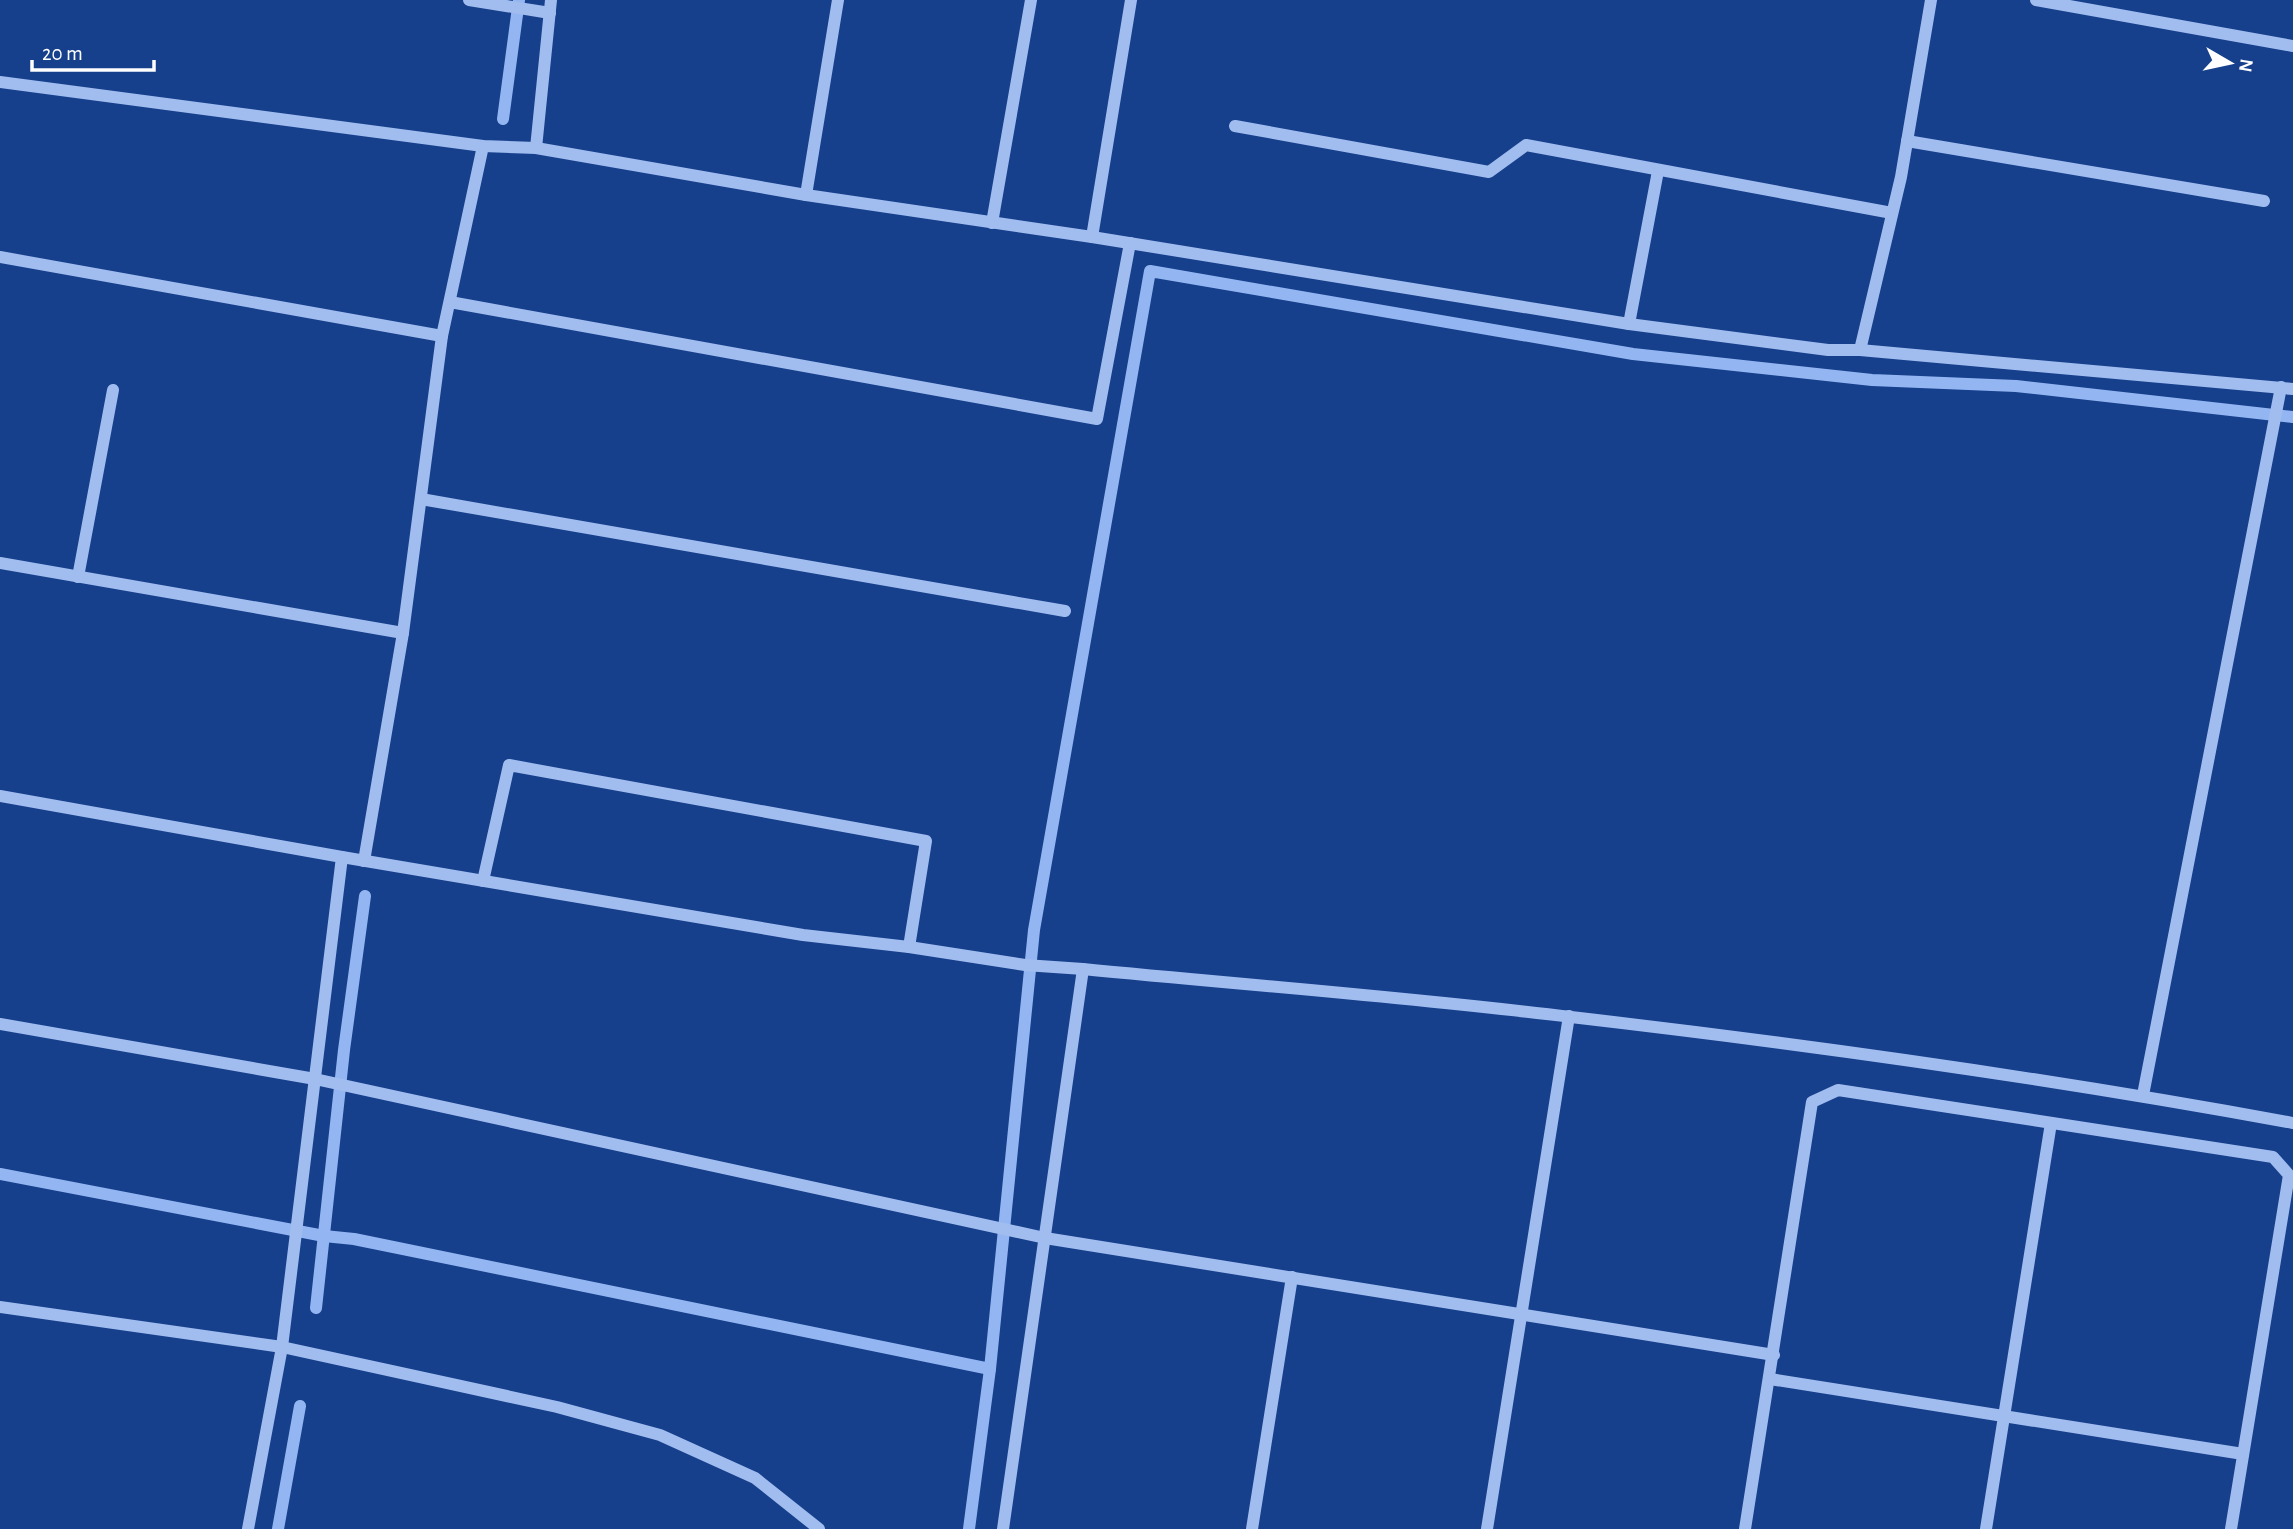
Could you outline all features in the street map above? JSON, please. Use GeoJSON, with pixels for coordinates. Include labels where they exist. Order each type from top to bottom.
{"type":"FeatureCollection","features":[{"type":"Feature","properties":{"kind":"street"},"geometry":{"type":"LineString","coordinates":[[469,0],[531,10],[551,6],[536,148]]}},
{"type":"Feature","properties":{"kind":"street"},"geometry":{"type":"LineString","coordinates":[[806,195],[838,0]]}},
{"type":"Feature","properties":{"kind":"street"},"geometry":{"type":"LineString","coordinates":[[992,223],[1031,0]]}},
{"type":"Feature","properties":{"kind":"street"},"geometry":{"type":"LineString","coordinates":[[1091,237],[1130,0]]}},
{"type":"Feature","properties":{"kind":"street"},"geometry":{"type":"LineString","coordinates":[[1860,350],[1907,141],[1930,0]]}},
{"type":"Feature","properties":{"kind":"street"},"geometry":{"type":"LineString","coordinates":[[2036,0],[2293,46]]}},
{"type":"Feature","properties":{"kind":"street"},"geometry":{"type":"LineString","coordinates":[[0,82],[483,146],[536,148],[806,195],[1130,243],[1629,324],[1828,350],[1860,350],[2287,388],[2277,407],[2143,1095]]}},
{"type":"Feature","properties":{"kind":"street"},"geometry":{"type":"LineString","coordinates":[[1235,126],[1489,173],[1527,145],[1892,213]]}},
{"type":"Feature","properties":{"kind":"street"},"geometry":{"type":"LineString","coordinates":[[1907,141],[2264,201]]}},
{"type":"Feature","properties":{"kind":"street"},"geometry":{"type":"LineString","coordinates":[[364,861],[403,633],[442,336],[483,146]]}},
{"type":"Feature","properties":{"kind":"street"},"geometry":{"type":"LineString","coordinates":[[1629,324],[1658,171]]}},
{"type":"Feature","properties":{"kind":"street"},"geometry":{"type":"LineString","coordinates":[[450,302],[1097,419],[1130,243]]}},
{"type":"Feature","properties":{"kind":"street"},"geometry":{"type":"LineString","coordinates":[[0,257],[442,336]]}},
{"type":"Feature","properties":{"kind":"street"},"geometry":{"type":"LineString","coordinates":[[78,577],[113,390]]}},
{"type":"Feature","properties":{"kind":"street"},"geometry":{"type":"LineString","coordinates":[[421,499],[1065,611]]}},
{"type":"Feature","properties":{"kind":"street"},"geometry":{"type":"LineString","coordinates":[[0,563],[403,633]]}},
{"type":"Feature","properties":{"kind":"street"},"geometry":{"type":"LineString","coordinates":[[483,881],[509,765],[926,841],[909,947]]}},
{"type":"Feature","properties":{"kind":"street"},"geometry":{"type":"LineString","coordinates":[[0,796],[803,935],[909,947],[1040,967],[1569,1016],[1819,1048],[2143,1095],[2293,1123]]}},
{"type":"Feature","properties":{"kind":"street"},"geometry":{"type":"LineString","coordinates":[[248,1529],[282,1347],[342,857]]}},
{"type":"Feature","properties":{"kind":"street"},"geometry":{"type":"LineString","coordinates":[[1003,1529],[1083,969]]}},
{"type":"Feature","properties":{"kind":"street"},"geometry":{"type":"LineString","coordinates":[[1487,1529],[1569,1016]]}},
{"type":"Feature","properties":{"kind":"street"},"geometry":{"type":"LineString","coordinates":[[0,1024],[315,1079],[1045,1238],[1774,1355]]}},
{"type":"Feature","properties":{"kind":"street"},"geometry":{"type":"LineString","coordinates":[[1745,1529],[1812,1102],[1838,1090],[2273,1157],[2289,1175],[2231,1529]]}},
{"type":"Feature","properties":{"kind":"street"},"geometry":{"type":"LineString","coordinates":[[1986,1529],[2051,1123]]}},
{"type":"Feature","properties":{"kind":"street"},"geometry":{"type":"LineString","coordinates":[[1251,1529],[1292,1277]]}},
{"type":"Feature","properties":{"kind":"street"},"geometry":{"type":"LineString","coordinates":[[0,1307],[282,1347],[557,1407],[660,1435],[755,1478],[819,1529]]}},
{"type":"Feature","properties":{"kind":"street"},"geometry":{"type":"LineString","coordinates":[[1770,1379],[2243,1454]]}},
{"type":"Feature","properties":{"kind":"waterway"},"geometry":{"type":"LineString","coordinates":[[503,119],[519,0]]}},
{"type":"Feature","properties":{"kind":"waterway"},"geometry":{"type":"LineString","coordinates":[[0,1174],[324,1236],[354,1239],[990,1369],[1034,930],[1150,271],[1633,354],[1872,380],[2016,386],[2293,417]]}},
{"type":"Feature","properties":{"kind":"waterway"},"geometry":{"type":"LineString","coordinates":[[316,1308],[344,1050],[365,896]]}},
{"type":"Feature","properties":{"kind":"waterway"},"geometry":{"type":"LineString","coordinates":[[969,1529],[990,1369]]}},
{"type":"Feature","properties":{"kind":"waterway"},"geometry":{"type":"LineString","coordinates":[[278,1529],[300,1406]]}}]}
